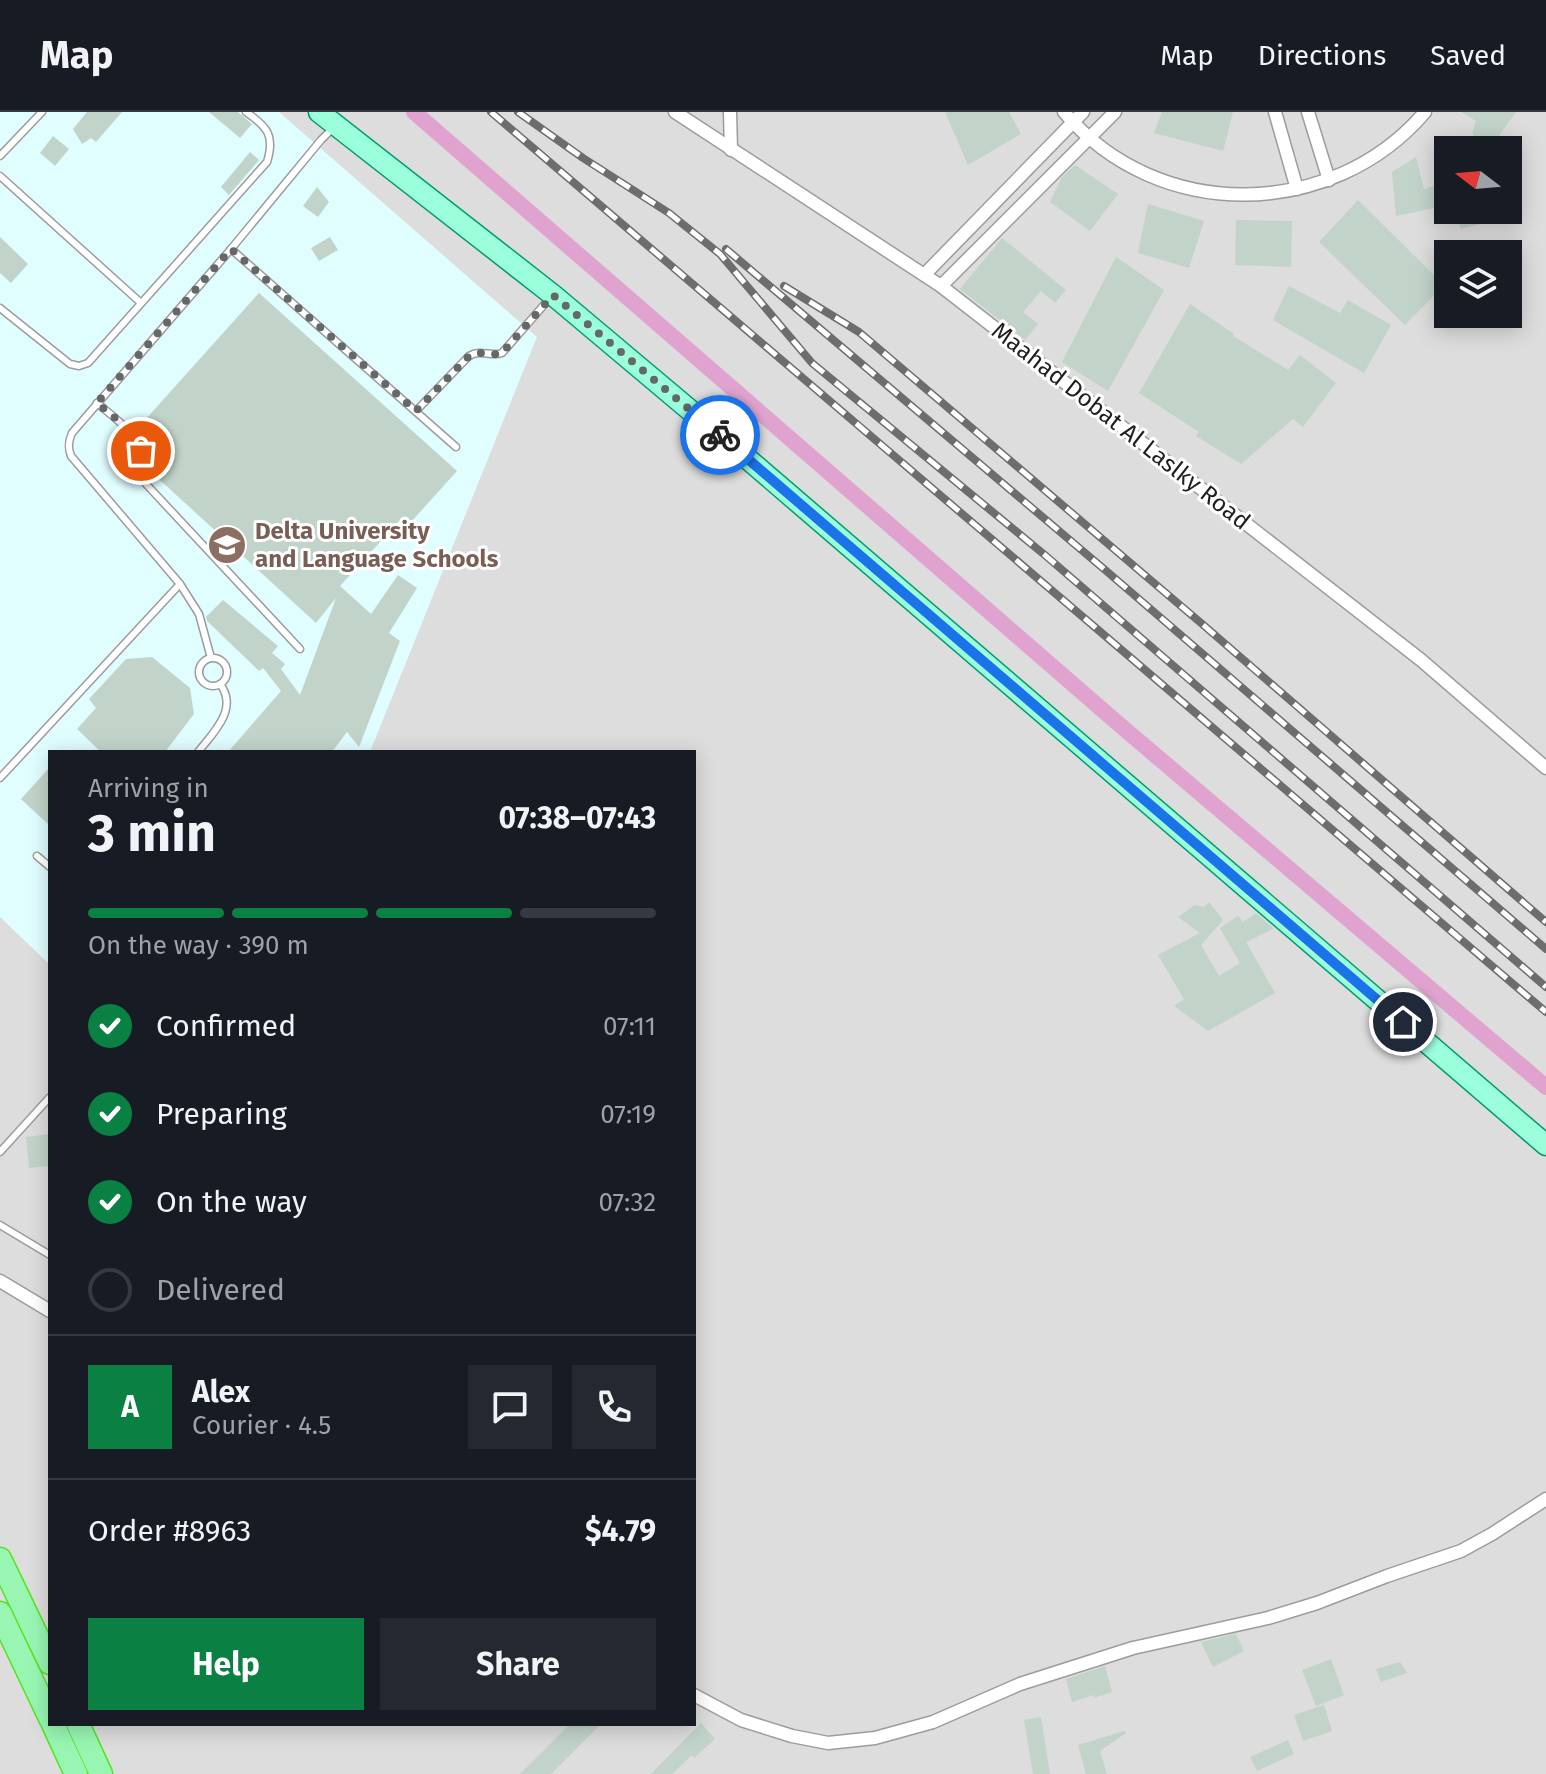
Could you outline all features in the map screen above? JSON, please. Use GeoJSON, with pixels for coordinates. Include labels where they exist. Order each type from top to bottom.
{"type":"FeatureCollection","features":[{"type":"Feature","properties":{"kind":"highway"},"geometry":{"type":"LineString","coordinates":[[0,1559],[48,1659]]}},
{"type":"Feature","properties":{"kind":"highway"},"geometry":{"type":"LineString","coordinates":[[27,1612],[2,1618],[48,1714]]}},
{"type":"Feature","properties":{"kind":"highway"},"geometry":{"type":"LineString","coordinates":[[54,1726],[76,1774]]}},
{"type":"Feature","properties":{"kind":"highway"},"geometry":{"type":"LineString","coordinates":[[79,1726],[101,1774]]}},
{"type":"Feature","properties":{"kind":"main road"},"geometry":{"type":"LineString","coordinates":[[319,112],[553,295],[1546,1145]]}},
{"type":"Feature","properties":{"kind":"street","name":"Maahad Dobat Al Laslky Road"},"geometry":{"type":"LineString","coordinates":[[675,112],[941,286],[1421,660],[1546,768]]}},
{"type":"Feature","properties":{"kind":"street"},"geometry":{"type":"LineString","coordinates":[[698,112],[698,128]]}},
{"type":"Feature","properties":{"kind":"street"},"geometry":{"type":"LineString","coordinates":[[730,112],[731,150]]}},
{"type":"Feature","properties":{"kind":"street"},"geometry":{"type":"LineString","coordinates":[[925,274],[1068,117],[1083,112]]}},
{"type":"Feature","properties":{"kind":"street"},"geometry":{"type":"LineString","coordinates":[[941,286],[1115,112]]}},
{"type":"Feature","properties":{"kind":"street"},"geometry":{"type":"LineString","coordinates":[[1275,112],[1297,189]]}},
{"type":"Feature","properties":{"kind":"street"},"geometry":{"type":"LineString","coordinates":[[1308,112],[1329,180]]}},
{"type":"Feature","properties":{"kind":"street"},"geometry":{"type":"LineString","coordinates":[[1068,117],[1089,138],[1119,160],[1152,177],[1224,195],[1261,195],[1329,180],[1363,164],[1395,142],[1425,112]]}},
{"type":"Feature","properties":{"kind":"street"},"geometry":{"type":"LineString","coordinates":[[0,1281],[48,1310]]}},
{"type":"Feature","properties":{"kind":"street"},"geometry":{"type":"LineString","coordinates":[[696,1696],[741,1720],[792,1736],[828,1743],[875,1738],[933,1722],[1020,1684],[1133,1648],[1268,1618],[1317,1603],[1461,1551],[1546,1499]]}},
{"type":"Feature","properties":{"kind":"lane"},"geometry":{"type":"LineString","coordinates":[[0,156],[42,112]]}},
{"type":"Feature","properties":{"kind":"lane"},"geometry":{"type":"LineString","coordinates":[[0,308],[70,364],[79,366],[88,363],[267,162],[271,139],[265,128],[246,112]]}},
{"type":"Feature","properties":{"kind":"lane"},"geometry":{"type":"LineString","coordinates":[[211,658],[199,614],[180,584],[71,456],[69,439],[336,126]]}},
{"type":"Feature","properties":{"kind":"lane"},"geometry":{"type":"LineString","coordinates":[[0,142],[14,139]]}},
{"type":"Feature","properties":{"kind":"lane"},"geometry":{"type":"LineString","coordinates":[[0,176],[141,303]]}},
{"type":"Feature","properties":{"kind":"lane"},"geometry":{"type":"LineString","coordinates":[[231,249],[456,447]]}},
{"type":"Feature","properties":{"kind":"lane"},"geometry":{"type":"LineString","coordinates":[[416,411],[469,356],[479,352],[502,353],[553,295]]}},
{"type":"Feature","properties":{"kind":"lane"},"geometry":{"type":"LineString","coordinates":[[97,403],[138,442],[146,484],[300,649]]}},
{"type":"Feature","properties":{"kind":"lane"},"geometry":{"type":"LineString","coordinates":[[0,778],[180,584]]}},
{"type":"Feature","properties":{"kind":"lane"},"geometry":{"type":"LineString","coordinates":[[211,658],[220,660],[226,667],[226,677],[220,684],[206,684],[200,676],[202,663],[211,658]]}},
{"type":"Feature","properties":{"kind":"lane"},"geometry":{"type":"LineString","coordinates":[[200,750],[223,721],[227,699],[220,684]]}},
{"type":"Feature","properties":{"kind":"lane"},"geometry":{"type":"LineString","coordinates":[[37,856],[48,865]]}},
{"type":"Feature","properties":{"kind":"lane"},"geometry":{"type":"LineString","coordinates":[[0,1152],[48,1099]]}},
{"type":"Feature","properties":{"kind":"lane"},"geometry":{"type":"LineString","coordinates":[[0,1225],[48,1254]]}},
{"type":"Feature","properties":{"kind":"shaded area"},"geometry":{"type":"Polygon","coordinates":[[[0,112],[1546,112],[1546,1774],[0,1774],[0,112]]]}},
{"type":"Feature","properties":{"kind":"shaded area","name":"Delta University and Language Schools"},"geometry":{"type":"Polygon","coordinates":[[[0,112],[279,112],[537,337],[371,750],[48,750],[48,963],[0,917],[0,112]]]}},
{"type":"Feature","properties":{"kind":"building"},"geometry":{"type":"Polygon","coordinates":[[[87,112],[122,112],[96,142],[91,138],[82,144],[73,129],[87,112]]]}},
{"type":"Feature","properties":{"kind":"building"},"geometry":{"type":"Polygon","coordinates":[[[209,112],[238,112],[252,124],[240,138],[209,112]]]}},
{"type":"Feature","properties":{"kind":"building"},"geometry":{"type":"Polygon","coordinates":[[[945,112],[1009,112],[1021,134],[968,165],[945,112]]]}},
{"type":"Feature","properties":{"kind":"building"},"geometry":{"type":"Polygon","coordinates":[[[1162,112],[1233,112],[1223,151],[1154,133],[1162,112]]]}},
{"type":"Feature","properties":{"kind":"building"},"geometry":{"type":"Polygon","coordinates":[[[1461,112],[1516,112],[1499,136],[1475,136],[1472,134],[1476,121],[1461,112]]]}},
{"type":"Feature","properties":{"kind":"building"},"geometry":{"type":"Polygon","coordinates":[[[53,136],[69,149],[55,166],[40,153],[53,136]]]}},
{"type":"Feature","properties":{"kind":"building"},"geometry":{"type":"Polygon","coordinates":[[[250,152],[259,160],[229,195],[221,187],[250,152]]]}},
{"type":"Feature","properties":{"kind":"building"},"geometry":{"type":"Polygon","coordinates":[[[1416,157],[1424,189],[1434,186],[1434,208],[1396,216],[1392,172],[1416,157]]]}},
{"type":"Feature","properties":{"kind":"building"},"geometry":{"type":"Polygon","coordinates":[[[1075,165],[1118,194],[1090,231],[1050,202],[1062,177],[1075,165]]]}},
{"type":"Feature","properties":{"kind":"building"},"geometry":{"type":"Polygon","coordinates":[[[317,187],[329,202],[318,217],[303,206],[317,187]]]}},
{"type":"Feature","properties":{"kind":"building"},"geometry":{"type":"Polygon","coordinates":[[[1358,200],[1434,275],[1434,295],[1405,325],[1319,242],[1358,200]]]}},
{"type":"Feature","properties":{"kind":"building"},"geometry":{"type":"Polygon","coordinates":[[[1148,204],[1204,221],[1189,268],[1138,253],[1148,204]]]}},
{"type":"Feature","properties":{"kind":"building"},"geometry":{"type":"Polygon","coordinates":[[[1236,220],[1292,221],[1291,267],[1235,265],[1236,220]]]}},
{"type":"Feature","properties":{"kind":"building"},"geometry":{"type":"Polygon","coordinates":[[[1459,224],[1480,224],[1461,229],[1459,224]]]}},
{"type":"Feature","properties":{"kind":"building"},"geometry":{"type":"Polygon","coordinates":[[[0,237],[28,264],[11,283],[0,273],[0,237]]]}},
{"type":"Feature","properties":{"kind":"building"},"geometry":{"type":"Polygon","coordinates":[[[330,237],[338,250],[319,261],[311,248],[330,237]]]}},
{"type":"Feature","properties":{"kind":"building"},"geometry":{"type":"Polygon","coordinates":[[[1002,238],[1066,290],[1055,303],[1041,291],[1023,312],[1038,324],[1025,340],[960,289],[1002,238]]]}},
{"type":"Feature","properties":{"kind":"building"},"geometry":{"type":"Polygon","coordinates":[[[1116,257],[1164,290],[1108,391],[1062,362],[1116,257]]]}},
{"type":"Feature","properties":{"kind":"building"},"geometry":{"type":"Polygon","coordinates":[[[1289,286],[1340,313],[1348,300],[1391,325],[1364,373],[1273,320],[1289,286]]]}},
{"type":"Feature","properties":{"kind":"building"},"geometry":{"type":"Polygon","coordinates":[[[259,293],[457,471],[411,522],[402,518],[340,586],[371,614],[398,575],[417,588],[389,633],[400,641],[359,747],[347,732],[334,750],[230,750],[281,691],[263,668],[259,671],[206,617],[223,600],[278,646],[272,653],[285,664],[281,669],[300,695],[336,598],[316,623],[149,470],[147,450],[136,430],[259,293]]]}},
{"type":"Feature","properties":{"kind":"building"},"geometry":{"type":"Polygon","coordinates":[[[1190,304],[1233,336],[1288,370],[1300,355],[1336,383],[1303,427],[1293,419],[1241,464],[1196,436],[1199,432],[1139,393],[1190,304]]]}},
{"type":"Feature","properties":{"kind":"building"},"geometry":{"type":"Polygon","coordinates":[[[152,657],[190,688],[194,714],[167,750],[99,750],[77,729],[96,708],[89,699],[126,659],[152,657]]]}},
{"type":"Feature","properties":{"kind":"building"},"geometry":{"type":"Polygon","coordinates":[[[48,769],[48,824],[21,799],[48,769]]]}},
{"type":"Feature","properties":{"kind":"building"},"geometry":{"type":"Polygon","coordinates":[[[1209,902],[1223,920],[1201,945],[1219,976],[1240,963],[1220,928],[1238,916],[1243,922],[1256,913],[1272,927],[1246,942],[1275,993],[1208,1031],[1174,1006],[1184,999],[1158,955],[1200,933],[1178,917],[1195,905],[1204,907],[1209,902]]]}},
{"type":"Feature","properties":{"kind":"building"},"geometry":{"type":"Polygon","coordinates":[[[48,1134],[48,1166],[29,1168],[26,1137],[48,1134]]]}},
{"type":"Feature","properties":{"kind":"building"},"geometry":{"type":"Polygon","coordinates":[[[1236,1634],[1244,1651],[1213,1667],[1201,1642],[1236,1634]]]}},
{"type":"Feature","properties":{"kind":"building"},"geometry":{"type":"Polygon","coordinates":[[[1331,1659],[1344,1695],[1316,1706],[1302,1670],[1331,1659]]]}},
{"type":"Feature","properties":{"kind":"building"},"geometry":{"type":"Polygon","coordinates":[[[1400,1662],[1407,1673],[1381,1682],[1376,1669],[1400,1662]]]}},
{"type":"Feature","properties":{"kind":"building"},"geometry":{"type":"Polygon","coordinates":[[[1105,1666],[1112,1692],[1072,1702],[1066,1679],[1105,1666]]]}},
{"type":"Feature","properties":{"kind":"building"},"geometry":{"type":"Polygon","coordinates":[[[1324,1705],[1332,1731],[1303,1741],[1294,1715],[1324,1705]]]}},
{"type":"Feature","properties":{"kind":"building"},"geometry":{"type":"Polygon","coordinates":[[[1041,1717],[1050,1774],[1033,1774],[1024,1720],[1041,1717]]]}},
{"type":"Feature","properties":{"kind":"building"},"geometry":{"type":"Polygon","coordinates":[[[701,1723],[715,1739],[672,1774],[651,1774],[701,1723]]]}},
{"type":"Feature","properties":{"kind":"building"},"geometry":{"type":"Polygon","coordinates":[[[568,1726],[599,1726],[551,1774],[520,1774],[568,1726]]]}},
{"type":"Feature","properties":{"kind":"building"},"geometry":{"type":"Polygon","coordinates":[[[1124,1731],[1126,1733],[1100,1751],[1107,1774],[1086,1774],[1078,1745],[1124,1731]]]}},
{"type":"Feature","properties":{"kind":"building"},"geometry":{"type":"Polygon","coordinates":[[[1288,1740],[1294,1754],[1257,1771],[1250,1757],[1288,1740]]]}},
{"type":"Feature","properties":{"kind":"waterway"},"geometry":{"type":"LineString","coordinates":[[414,112],[1121,726],[1546,1087]]}},
{"type":"Feature","properties":{"kind":"railway"},"geometry":{"type":"LineString","coordinates":[[491,112],[1546,1012]]}},
{"type":"Feature","properties":{"kind":"railway"},"geometry":{"type":"LineString","coordinates":[[518,112],[669,213],[720,254],[812,363],[1046,556],[1546,987]]}},
{"type":"Feature","properties":{"kind":"railway"},"geometry":{"type":"LineString","coordinates":[[726,249],[1546,949]]}},
{"type":"Feature","properties":{"kind":"railway"},"geometry":{"type":"LineString","coordinates":[[784,286],[859,332],[1546,922]]}},
{"type":"Feature","properties":{"kind":"way so far"},"geometry":{"type":"LineString","coordinates":[[141,451],[138,442],[97,403],[231,249],[416,411],[469,356],[479,352],[502,353],[553,295],[720,435]]}},
{"type":"Feature","properties":{"kind":"place","name":"Delta University and Language Schools"},"geometry":{"type":"Point","coordinates":[227,545]}},
{"type":"Feature","properties":{"kind":"route"},"geometry":{"type":"LineString","coordinates":[[720,435],[1403,1022]]}}]}
